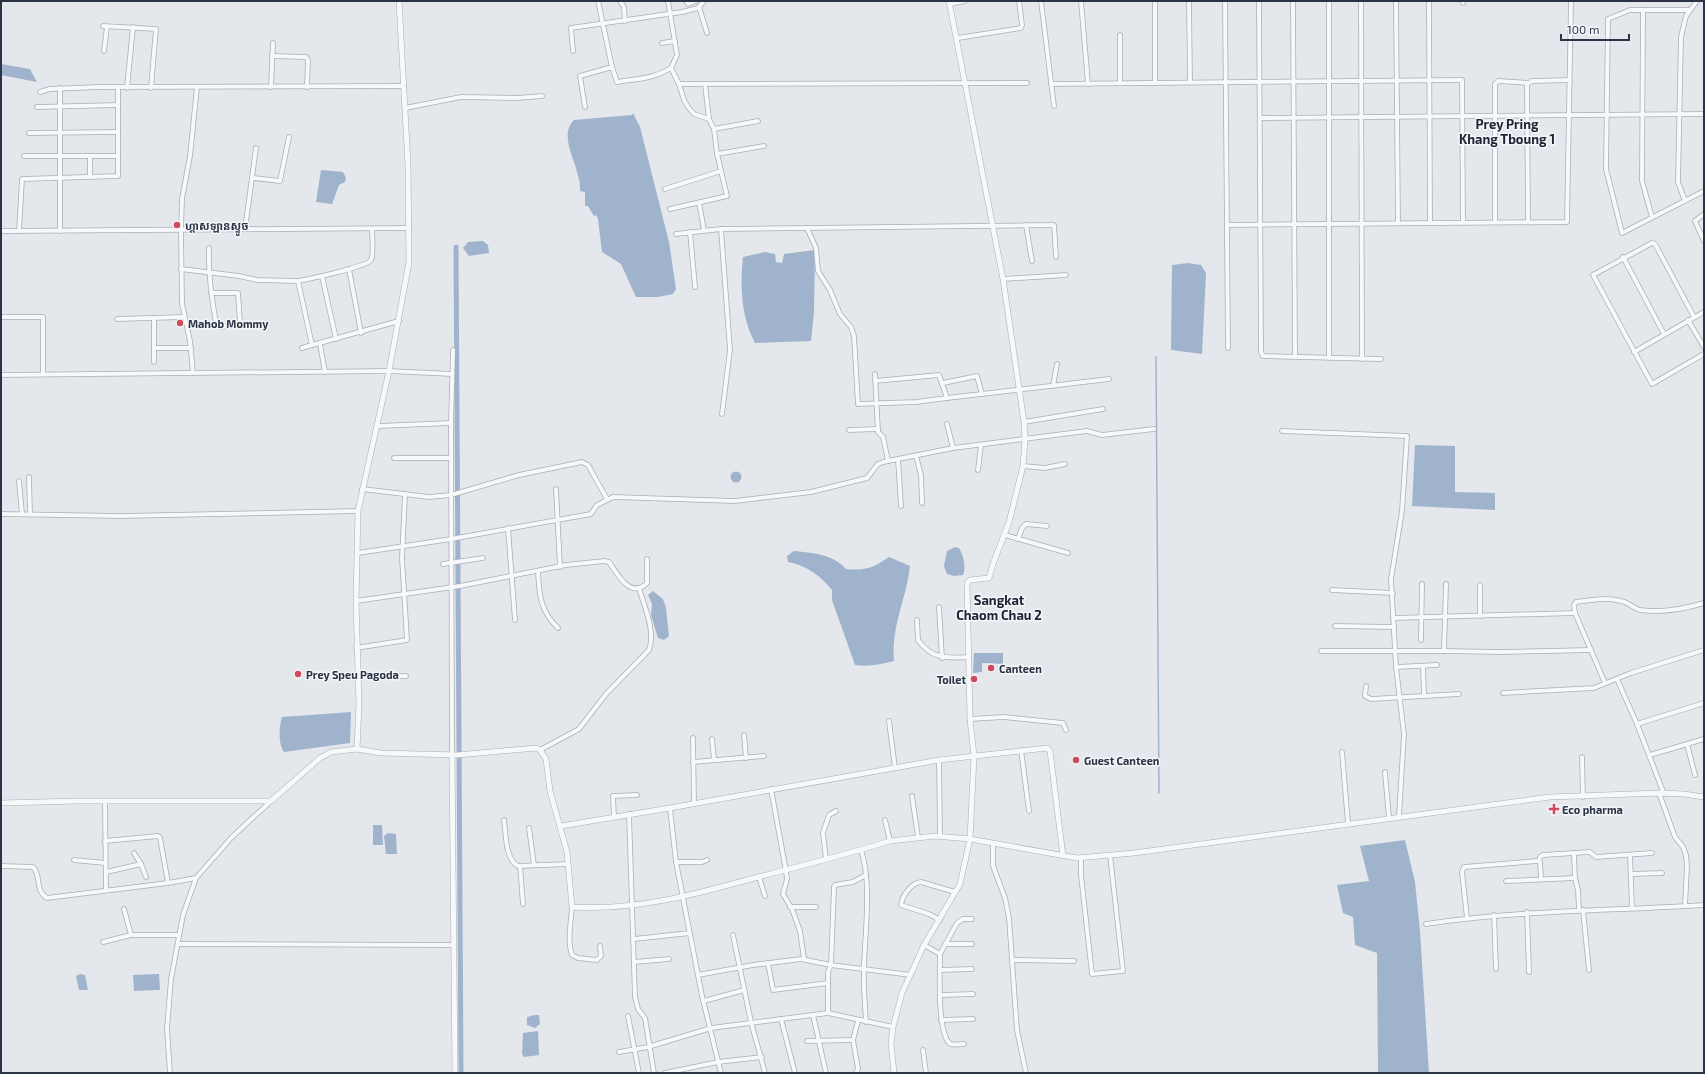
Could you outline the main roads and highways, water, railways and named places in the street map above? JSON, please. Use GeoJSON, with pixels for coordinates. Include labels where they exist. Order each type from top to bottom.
{"type":"FeatureCollection","features":[{"type":"Feature","properties":{"kind":"water"},"geometry":{"type":"Polygon","coordinates":[[[1,64],[30,69],[37,82],[1,75],[1,64]]]}},
{"type":"Feature","properties":{"kind":"water"},"geometry":{"type":"Polygon","coordinates":[[[633,113],[640,127],[669,242],[676,289],[673,294],[658,297],[636,297],[621,264],[602,252],[598,219],[596,215],[594,216],[588,206],[585,206],[585,192],[580,191],[579,180],[568,140],[570,126],[574,120],[632,115],[633,113]]]}},
{"type":"Feature","properties":{"kind":"water"},"geometry":{"type":"Polygon","coordinates":[[[321,170],[343,172],[346,178],[345,182],[339,185],[332,204],[316,202],[321,170]]]}},
{"type":"Feature","properties":{"kind":"water"},"geometry":{"type":"Polygon","coordinates":[[[483,241],[488,245],[489,253],[469,256],[463,248],[468,242],[483,241]]]}},
{"type":"Feature","properties":{"kind":"water"},"geometry":{"type":"Polygon","coordinates":[[[815,250],[814,312],[811,341],[755,343],[750,333],[744,312],[742,290],[743,257],[765,252],[775,254],[776,262],[782,263],[784,254],[815,250]]]}},
{"type":"Feature","properties":{"kind":"water"},"geometry":{"type":"Polygon","coordinates":[[[1188,263],[1201,265],[1206,273],[1202,354],[1171,350],[1172,265],[1188,263]]]}},
{"type":"Feature","properties":{"kind":"water"},"geometry":{"type":"Polygon","coordinates":[[[1415,445],[1455,446],[1455,492],[1495,493],[1495,510],[1412,506],[1415,445]]]}},
{"type":"Feature","properties":{"kind":"water"},"geometry":{"type":"Polygon","coordinates":[[[736,471],[740,473],[742,477],[740,481],[736,483],[732,481],[730,477],[732,473],[736,471]]]}},
{"type":"Feature","properties":{"kind":"water"},"geometry":{"type":"Polygon","coordinates":[[[955,547],[959,548],[963,558],[963,575],[954,576],[947,574],[944,566],[947,551],[955,547]]]}},
{"type":"Feature","properties":{"kind":"water"},"geometry":{"type":"Polygon","coordinates":[[[794,551],[829,557],[841,564],[846,569],[858,570],[869,568],[889,557],[910,566],[897,624],[894,661],[880,664],[855,665],[832,600],[832,590],[823,580],[807,568],[788,562],[787,556],[794,551]]]}},
{"type":"Feature","properties":{"kind":"water"},"geometry":{"type":"Polygon","coordinates":[[[653,591],[663,599],[666,608],[669,636],[664,640],[658,638],[651,615],[652,604],[648,595],[653,591]]]}},
{"type":"Feature","properties":{"kind":"water"},"geometry":{"type":"Polygon","coordinates":[[[974,653],[1003,653],[1003,664],[982,663],[982,672],[973,673],[974,653]]]}},
{"type":"Feature","properties":{"kind":"water"},"geometry":{"type":"Polygon","coordinates":[[[351,712],[350,743],[284,752],[282,749],[280,725],[282,717],[351,712]]]}},
{"type":"Feature","properties":{"kind":"water"},"geometry":{"type":"Polygon","coordinates":[[[373,825],[382,825],[383,845],[373,845],[373,825]]]}},
{"type":"Feature","properties":{"kind":"water"},"geometry":{"type":"Polygon","coordinates":[[[388,833],[396,834],[397,854],[386,854],[384,836],[388,833]]]}},
{"type":"Feature","properties":{"kind":"water"},"geometry":{"type":"Polygon","coordinates":[[[1405,840],[1415,882],[1420,931],[1429,1073],[1378,1072],[1377,953],[1355,945],[1353,917],[1343,913],[1337,885],[1369,881],[1360,846],[1405,840]]]}},
{"type":"Feature","properties":{"kind":"water"},"geometry":{"type":"Polygon","coordinates":[[[80,974],[85,975],[88,990],[79,990],[76,976],[80,974]]]}},
{"type":"Feature","properties":{"kind":"water"},"geometry":{"type":"Polygon","coordinates":[[[159,974],[160,990],[134,991],[133,975],[159,974]]]}},
{"type":"Feature","properties":{"kind":"water"},"geometry":{"type":"Polygon","coordinates":[[[539,1015],[540,1024],[535,1028],[527,1025],[527,1017],[539,1015]]]}},
{"type":"Feature","properties":{"kind":"water"},"geometry":{"type":"Polygon","coordinates":[[[538,1031],[539,1055],[524,1057],[522,1054],[523,1033],[538,1031]]]}},
{"type":"Feature","properties":{"kind":"waterway"},"geometry":{"type":"LineString","coordinates":[[456,247],[461,1073]]}},
{"type":"Feature","properties":{"kind":"waterway"},"geometry":{"type":"LineString","coordinates":[[1156,357],[1159,793]]}},
{"type":"Feature","properties":{"kind":"place","name":"ហ្គាសឡានស្ទូច"},"geometry":{"type":"Point","coordinates":[177,225]}},
{"type":"Feature","properties":{"kind":"place","name":"Mahob Mommy"},"geometry":{"type":"Point","coordinates":[180,323]}},
{"type":"Feature","properties":{"kind":"place","name":"Canteen"},"geometry":{"type":"Point","coordinates":[991,668]}},
{"type":"Feature","properties":{"kind":"place","name":"Prey Speu Pagoda"},"geometry":{"type":"Point","coordinates":[298,674]}},
{"type":"Feature","properties":{"kind":"place","name":"Toilet"},"geometry":{"type":"Point","coordinates":[974,679]}},
{"type":"Feature","properties":{"kind":"place","name":"Guest Canteen"},"geometry":{"type":"Point","coordinates":[1076,760]}},
{"type":"Feature","properties":{"kind":"place","name":"Eco pharma"},"geometry":{"type":"Point","coordinates":[1554,809]}},
{"type":"Feature","properties":{"kind":"district","name":"Prey Pring Khang Tboung 1"},"geometry":{"type":"Point","coordinates":[1507,132]}},
{"type":"Feature","properties":{"kind":"district","name":"Sangkat Chaom Chau 2"},"geometry":{"type":"Point","coordinates":[999,608]}}]}
